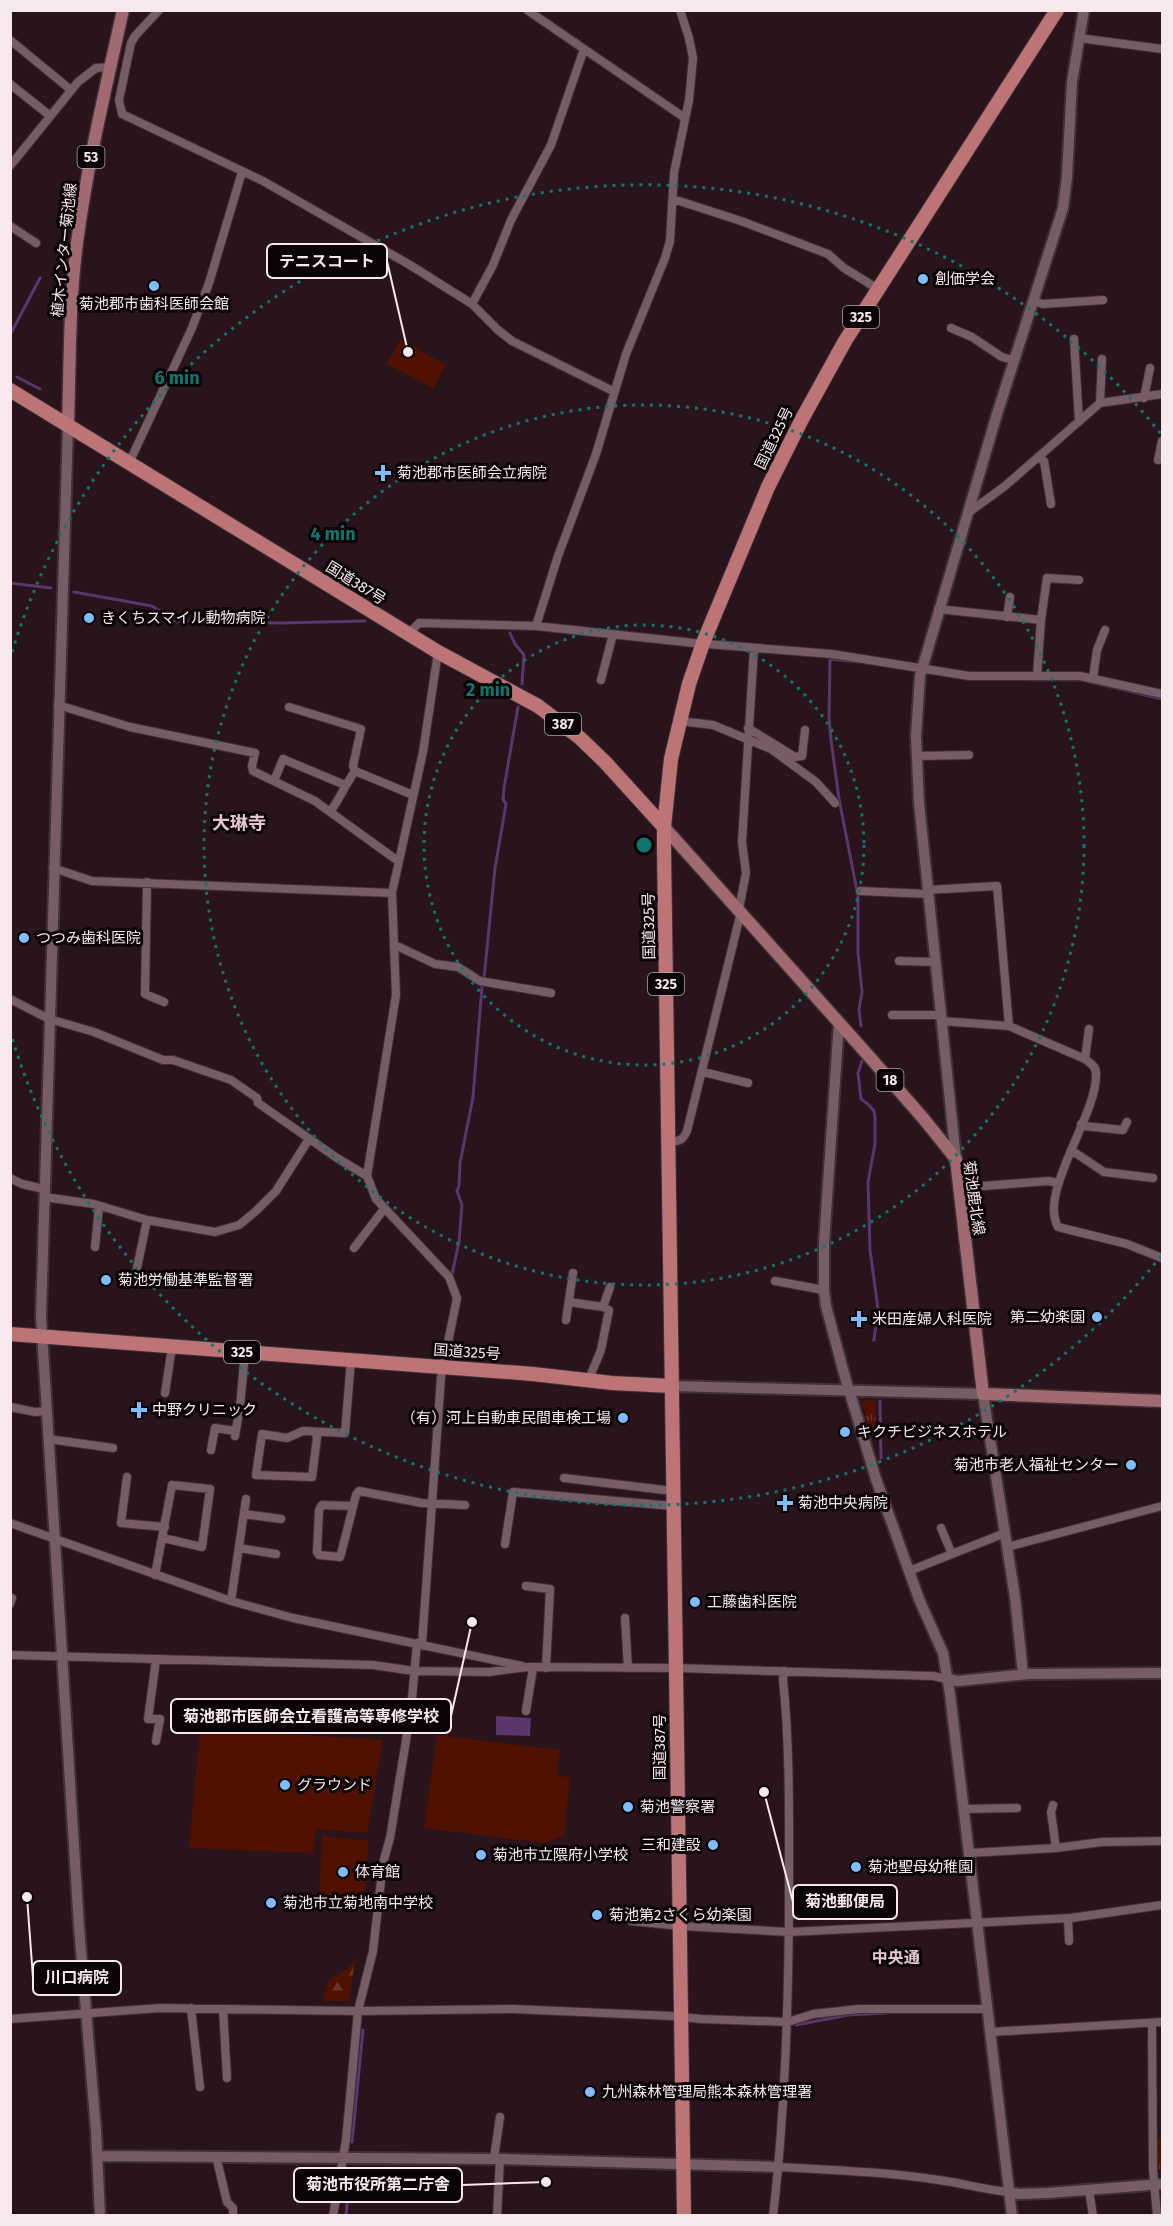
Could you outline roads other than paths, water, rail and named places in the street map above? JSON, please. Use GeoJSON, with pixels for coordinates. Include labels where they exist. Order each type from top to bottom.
{"type":"FeatureCollection","features":[{"type":"Feature","properties":{"kind":"highway","name":"国道325号"},"geometry":{"type":"LineString","coordinates":[[10,1334],[671,1386],[664,827],[671,759],[679,720],[703,643],[768,488],[820,384],[878,289],[1057,10]]}},
{"type":"Feature","properties":{"kind":"highway","name":"国道387号"},"geometry":{"type":"LineString","coordinates":[[10,390],[408,634],[521,696],[554,717],[605,762],[664,827]]}},
{"type":"Feature","properties":{"kind":"highway","name":"国道387号"},"geometry":{"type":"LineString","coordinates":[[671,1386],[684,2216]]}},
{"type":"Feature","properties":{"kind":"main road","name":"植木インター菊池線"},"geometry":{"type":"LineString","coordinates":[[68,425],[72,305],[77,244],[91,156],[123,10]]}},
{"type":"Feature","properties":{"kind":"main road","name":"菊池鹿北線"},"geometry":{"type":"LineString","coordinates":[[664,827],[839,1022],[956,1159],[982,1394]]}},
{"type":"Feature","properties":{"kind":"main road"},"geometry":{"type":"LineString","coordinates":[[982,1394],[1162,1401]]}},
{"type":"Feature","properties":{"kind":"street"},"geometry":{"type":"LineString","coordinates":[[159,10],[131,43],[119,100],[122,114],[262,181],[472,304],[498,330],[512,340],[613,390]]}},
{"type":"Feature","properties":{"kind":"street"},"geometry":{"type":"LineString","coordinates":[[528,10],[685,118]]}},
{"type":"Feature","properties":{"kind":"street"},"geometry":{"type":"LineString","coordinates":[[536,626],[558,556],[596,454],[613,390],[670,241],[674,173],[689,100],[693,58],[680,10]]}},
{"type":"Feature","properties":{"kind":"street"},"geometry":{"type":"LineString","coordinates":[[956,1159],[928,892],[917,756],[921,668],[966,514],[1063,208],[1067,177],[1070,102],[1084,10]]}},
{"type":"Feature","properties":{"kind":"street"},"geometry":{"type":"LineString","coordinates":[[1079,38],[1162,49]]}},
{"type":"Feature","properties":{"kind":"street"},"geometry":{"type":"LineString","coordinates":[[10,40],[71,90]]}},
{"type":"Feature","properties":{"kind":"street"},"geometry":{"type":"LineString","coordinates":[[115,48],[131,43]]}},
{"type":"Feature","properties":{"kind":"street"},"geometry":{"type":"LineString","coordinates":[[472,304],[493,265],[511,220],[551,145],[584,50]]}},
{"type":"Feature","properties":{"kind":"street"},"geometry":{"type":"LineString","coordinates":[[10,166],[49,115],[86,74],[96,68],[110,67]]}},
{"type":"Feature","properties":{"kind":"street"},"geometry":{"type":"LineString","coordinates":[[10,84],[49,115]]}},
{"type":"Feature","properties":{"kind":"street"},"geometry":{"type":"LineString","coordinates":[[129,463],[192,328],[242,172]]}},
{"type":"Feature","properties":{"kind":"street"},"geometry":{"type":"LineString","coordinates":[[673,199],[741,221],[828,254],[844,268],[878,289]]}},
{"type":"Feature","properties":{"kind":"street"},"geometry":{"type":"LineString","coordinates":[[10,226],[36,243]]}},
{"type":"Feature","properties":{"kind":"street"},"geometry":{"type":"LineString","coordinates":[[1033,301],[1043,304],[1103,300]]}},
{"type":"Feature","properties":{"kind":"street"},"geometry":{"type":"LineString","coordinates":[[951,328],[972,337],[1002,357],[1014,360]]}},
{"type":"Feature","properties":{"kind":"street"},"geometry":{"type":"LineString","coordinates":[[1074,339],[1079,421]]}},
{"type":"Feature","properties":{"kind":"street"},"geometry":{"type":"LineString","coordinates":[[1100,403],[1102,359]]}},
{"type":"Feature","properties":{"kind":"street"},"geometry":{"type":"LineString","coordinates":[[1144,398],[1150,368]]}},
{"type":"Feature","properties":{"kind":"street"},"geometry":{"type":"LineString","coordinates":[[966,514],[1005,486],[1100,403],[1162,394]]}},
{"type":"Feature","properties":{"kind":"street"},"geometry":{"type":"LineString","coordinates":[[68,425],[53,868],[41,1337],[86,2013],[98,2156],[100,2216]]}},
{"type":"Feature","properties":{"kind":"street"},"geometry":{"type":"LineString","coordinates":[[1158,460],[1162,441]]}},
{"type":"Feature","properties":{"kind":"street"},"geometry":{"type":"LineString","coordinates":[[1038,457],[1044,461],[1051,504]]}},
{"type":"Feature","properties":{"kind":"street"},"geometry":{"type":"LineString","coordinates":[[1037,676],[1047,578],[1079,580]]}},
{"type":"Feature","properties":{"kind":"street"},"geometry":{"type":"LineString","coordinates":[[1007,617],[1010,597]]}},
{"type":"Feature","properties":{"kind":"street"},"geometry":{"type":"LineString","coordinates":[[938,609],[1041,620]]}},
{"type":"Feature","properties":{"kind":"street"},"geometry":{"type":"LineString","coordinates":[[408,634],[419,623],[536,626],[832,654],[969,676],[1080,676],[1162,694]]}},
{"type":"Feature","properties":{"kind":"street"},"geometry":{"type":"LineString","coordinates":[[1093,678],[1097,650],[1105,630]]}},
{"type":"Feature","properties":{"kind":"street"},"geometry":{"type":"LineString","coordinates":[[601,680],[613,634]]}},
{"type":"Feature","properties":{"kind":"street"},"geometry":{"type":"LineString","coordinates":[[669,1141],[678,1142],[684,1138],[687,1131],[740,910],[746,873],[742,842],[747,794],[748,728],[754,648]]}},
{"type":"Feature","properties":{"kind":"street"},"geometry":{"type":"LineString","coordinates":[[333,2216],[346,2140],[358,2011],[373,1951],[382,1863],[390,1838],[411,1710],[419,1644],[442,1368],[457,1298],[449,1276],[384,1209],[376,1199],[367,1176],[396,994],[392,893],[423,752],[438,652]]}},
{"type":"Feature","properties":{"kind":"street"},"geometry":{"type":"LineString","coordinates":[[58,705],[130,727],[255,753],[253,771],[315,801],[398,861]]}},
{"type":"Feature","properties":{"kind":"street"},"geometry":{"type":"LineString","coordinates":[[289,707],[361,729],[353,766],[355,771],[413,795]]}},
{"type":"Feature","properties":{"kind":"street"},"geometry":{"type":"LineString","coordinates":[[679,720],[713,725],[771,749],[816,782],[835,803]]}},
{"type":"Feature","properties":{"kind":"street"},"geometry":{"type":"LineString","coordinates":[[748,728],[795,757],[802,756],[805,730]]}},
{"type":"Feature","properties":{"kind":"street"},"geometry":{"type":"LineString","coordinates":[[917,756],[969,755]]}},
{"type":"Feature","properties":{"kind":"street"},"geometry":{"type":"LineString","coordinates":[[274,781],[283,759],[345,785]]}},
{"type":"Feature","properties":{"kind":"street"},"geometry":{"type":"LineString","coordinates":[[330,812],[355,771]]}},
{"type":"Feature","properties":{"kind":"street"},"geometry":{"type":"LineString","coordinates":[[53,868],[92,881],[392,893]]}},
{"type":"Feature","properties":{"kind":"street"},"geometry":{"type":"LineString","coordinates":[[147,882],[144,994],[164,1002]]}},
{"type":"Feature","properties":{"kind":"street"},"geometry":{"type":"LineString","coordinates":[[860,891],[928,892],[997,886],[1009,1026]]}},
{"type":"Feature","properties":{"kind":"street"},"geometry":{"type":"LineString","coordinates":[[395,945],[435,964],[458,967],[480,981],[551,993]]}},
{"type":"Feature","properties":{"kind":"street"},"geometry":{"type":"LineString","coordinates":[[899,961],[935,962]]}},
{"type":"Feature","properties":{"kind":"street"},"geometry":{"type":"LineString","coordinates":[[10,999],[49,1019],[94,1032],[163,1060],[173,1060],[231,1080],[257,1098],[258,1103],[367,1176]]}},
{"type":"Feature","properties":{"kind":"street"},"geometry":{"type":"LineString","coordinates":[[892,1015],[1009,1026],[1085,1059],[1093,1065],[1096,1072],[1089,1106],[1059,1183],[1054,1211],[1055,1220],[1058,1227],[1126,1244],[1162,1258]]}},
{"type":"Feature","properties":{"kind":"street"},"geometry":{"type":"LineString","coordinates":[[839,1022],[824,1243],[824,1290],[831,1326],[876,1479],[909,1571],[944,1653],[1012,2216]]}},
{"type":"Feature","properties":{"kind":"street"},"geometry":{"type":"LineString","coordinates":[[1085,1059],[1089,1029]]}},
{"type":"Feature","properties":{"kind":"street"},"geometry":{"type":"LineString","coordinates":[[703,1072],[748,1083]]}},
{"type":"Feature","properties":{"kind":"street"},"geometry":{"type":"LineString","coordinates":[[1081,1124],[1123,1130],[1127,1122]]}},
{"type":"Feature","properties":{"kind":"street"},"geometry":{"type":"LineString","coordinates":[[10,1178],[44,1193],[147,1220],[215,1232],[239,1225],[256,1211],[276,1191],[309,1139]]}},
{"type":"Feature","properties":{"kind":"street"},"geometry":{"type":"LineString","coordinates":[[1071,1150],[1104,1172],[1153,1178]]}},
{"type":"Feature","properties":{"kind":"street"},"geometry":{"type":"LineString","coordinates":[[959,1188],[1059,1183]]}},
{"type":"Feature","properties":{"kind":"street"},"geometry":{"type":"LineString","coordinates":[[95,1247],[99,1207]]}},
{"type":"Feature","properties":{"kind":"street"},"geometry":{"type":"LineString","coordinates":[[354,1248],[384,1209]]}},
{"type":"Feature","properties":{"kind":"street"},"geometry":{"type":"LineString","coordinates":[[136,1273],[147,1220]]}},
{"type":"Feature","properties":{"kind":"street"},"geometry":{"type":"LineString","coordinates":[[566,1320],[573,1273]]}},
{"type":"Feature","properties":{"kind":"street"},"geometry":{"type":"LineString","coordinates":[[775,1281],[824,1290]]}},
{"type":"Feature","properties":{"kind":"street"},"geometry":{"type":"LineString","coordinates":[[603,1307],[610,1287]]}},
{"type":"Feature","properties":{"kind":"street"},"geometry":{"type":"LineString","coordinates":[[569,1302],[609,1310],[599,1357],[589,1379]]}},
{"type":"Feature","properties":{"kind":"street"},"geometry":{"type":"LineString","coordinates":[[165,1392],[172,1347]]}},
{"type":"Feature","properties":{"kind":"street"},"geometry":{"type":"LineString","coordinates":[[211,1450],[215,1428],[235,1433],[245,1353]]}},
{"type":"Feature","properties":{"kind":"street"},"geometry":{"type":"LineString","coordinates":[[315,1432],[317,1438],[312,1477],[255,1475],[262,1434],[287,1438],[303,1431],[345,1433],[351,1360]]}},
{"type":"Feature","properties":{"kind":"street"},"geometry":{"type":"LineString","coordinates":[[671,1386],[982,1394],[1015,1597],[1023,1674]]}},
{"type":"Feature","properties":{"kind":"street"},"geometry":{"type":"LineString","coordinates":[[10,1407],[35,1412],[46,1411]]}},
{"type":"Feature","properties":{"kind":"street"},"geometry":{"type":"LineString","coordinates":[[48,1439],[113,1448]]}},
{"type":"Feature","properties":{"kind":"street"},"geometry":{"type":"LineString","coordinates":[[127,1477],[121,1523],[165,1527]]}},
{"type":"Feature","properties":{"kind":"street"},"geometry":{"type":"LineString","coordinates":[[564,1478],[673,1491]]}},
{"type":"Feature","properties":{"kind":"street"},"geometry":{"type":"LineString","coordinates":[[155,1575],[155,1564],[163,1538],[172,1485],[210,1489],[202,1547],[163,1538]]}},
{"type":"Feature","properties":{"kind":"street"},"geometry":{"type":"LineString","coordinates":[[353,1506],[322,1505],[319,1510],[317,1552],[319,1555],[340,1557],[359,1491],[431,1503],[465,1505]]}},
{"type":"Feature","properties":{"kind":"street"},"geometry":{"type":"LineString","coordinates":[[505,1544],[513,1492],[673,1506]]}},
{"type":"Feature","properties":{"kind":"street"},"geometry":{"type":"LineString","coordinates":[[231,1601],[246,1499]]}},
{"type":"Feature","properties":{"kind":"street"},"geometry":{"type":"LineString","coordinates":[[1007,1547],[1162,1506]]}},
{"type":"Feature","properties":{"kind":"street"},"geometry":{"type":"LineString","coordinates":[[244,1514],[281,1519]]}},
{"type":"Feature","properties":{"kind":"street"},"geometry":{"type":"LineString","coordinates":[[10,1522],[231,1601],[293,1618],[531,1667],[784,1671],[933,1676],[958,1681],[1023,1674],[1162,1673]]}},
{"type":"Feature","properties":{"kind":"street"},"geometry":{"type":"LineString","coordinates":[[940,1528],[952,1554]]}},
{"type":"Feature","properties":{"kind":"street"},"geometry":{"type":"LineString","coordinates":[[909,1571],[1005,1533]]}},
{"type":"Feature","properties":{"kind":"street"},"geometry":{"type":"LineString","coordinates":[[239,1548],[276,1554]]}},
{"type":"Feature","properties":{"kind":"street"},"geometry":{"type":"LineString","coordinates":[[526,1586],[550,1589],[546,1668]]}},
{"type":"Feature","properties":{"kind":"street"},"geometry":{"type":"LineString","coordinates":[[625,1618],[628,1668]]}},
{"type":"Feature","properties":{"kind":"street"},"geometry":{"type":"LineString","coordinates":[[10,1655],[373,1665],[414,1671],[489,1672],[531,1667]]}},
{"type":"Feature","properties":{"kind":"street"},"geometry":{"type":"LineString","coordinates":[[156,1659],[148,1719],[160,1719],[156,1741]]}},
{"type":"Feature","properties":{"kind":"street"},"geometry":{"type":"LineString","coordinates":[[526,1711],[531,1667]]}},
{"type":"Feature","properties":{"kind":"street"},"geometry":{"type":"LineString","coordinates":[[773,2216],[779,2167],[788,2022],[789,1736],[784,1671]]}},
{"type":"Feature","properties":{"kind":"street"},"geometry":{"type":"LineString","coordinates":[[1053,1805],[1051,1812],[1056,1848]]}},
{"type":"Feature","properties":{"kind":"street"},"geometry":{"type":"LineString","coordinates":[[963,1809],[1017,1808]]}},
{"type":"Feature","properties":{"kind":"street"},"geometry":{"type":"LineString","coordinates":[[969,1852],[1056,1848],[1102,1842],[1162,1841]]}},
{"type":"Feature","properties":{"kind":"street"},"geometry":{"type":"LineString","coordinates":[[632,1920],[681,1926],[789,1932],[1069,1918],[1162,1905]]}},
{"type":"Feature","properties":{"kind":"street"},"geometry":{"type":"LineString","coordinates":[[1069,1918],[1069,1941]]}},
{"type":"Feature","properties":{"kind":"street"},"geometry":{"type":"LineString","coordinates":[[10,2019],[160,2008],[358,2011],[513,2009],[788,2022],[813,2014],[859,2009],[987,2009]]}},
{"type":"Feature","properties":{"kind":"street"},"geometry":{"type":"LineString","coordinates":[[191,2008],[200,2087]]}},
{"type":"Feature","properties":{"kind":"street"},"geometry":{"type":"LineString","coordinates":[[223,2009],[227,2078]]}},
{"type":"Feature","properties":{"kind":"street"},"geometry":{"type":"LineString","coordinates":[[990,2032],[1162,2022]]}},
{"type":"Feature","properties":{"kind":"street"},"geometry":{"type":"LineString","coordinates":[[1152,2023],[1159,2184],[1157,2216]]}},
{"type":"Feature","properties":{"kind":"street"},"geometry":{"type":"LineString","coordinates":[[497,2216],[500,2117]]}},
{"type":"Feature","properties":{"kind":"street"},"geometry":{"type":"LineString","coordinates":[[98,2156],[331,2158],[342,2156],[683,2163],[847,2170],[945,2181],[1019,2194],[1159,2184]]}},
{"type":"Feature","properties":{"kind":"street"},"geometry":{"type":"LineString","coordinates":[[216,2156],[227,2202],[233,2208],[233,2216]]}},
{"type":"Feature","properties":{"kind":"street"},"geometry":{"type":"LineString","coordinates":[[1089,2190],[1093,2216]]}},
{"type":"Feature","properties":{"kind":"waterway"},"geometry":{"type":"LineString","coordinates":[[10,335],[40,278]]}},
{"type":"Feature","properties":{"kind":"waterway"},"geometry":{"type":"LineString","coordinates":[[17,377],[40,389]]}},
{"type":"Feature","properties":{"kind":"waterway"},"geometry":{"type":"LineString","coordinates":[[10,583],[51,588]]}},
{"type":"Feature","properties":{"kind":"waterway"},"geometry":{"type":"LineString","coordinates":[[74,592],[152,606],[176,621],[282,623],[365,621]]}},
{"type":"Feature","properties":{"kind":"waterway"},"geometry":{"type":"LineString","coordinates":[[510,633],[524,655],[522,684]]}},
{"type":"Feature","properties":{"kind":"waterway"},"geometry":{"type":"LineString","coordinates":[[859,662],[830,659],[829,717],[839,799],[858,896],[861,1026]]}},
{"type":"Feature","properties":{"kind":"waterway"},"geometry":{"type":"LineString","coordinates":[[972,679],[1082,680],[1162,699]]}},
{"type":"Feature","properties":{"kind":"waterway"},"geometry":{"type":"LineString","coordinates":[[484,978],[495,868],[506,804],[503,799],[504,788],[518,707]]}},
{"type":"Feature","properties":{"kind":"waterway"},"geometry":{"type":"LineString","coordinates":[[452,1274],[459,1242],[462,1205],[457,1191],[473,1097],[482,987]]}},
{"type":"Feature","properties":{"kind":"waterway"},"geometry":{"type":"LineString","coordinates":[[862,1061],[858,1073],[861,1099],[874,1111],[875,1117],[875,1144],[868,1182],[870,1250],[878,1309],[874,1340]]}},
{"type":"Feature","properties":{"kind":"waterway"},"geometry":{"type":"LineString","coordinates":[[880,1401],[881,1458]]}},
{"type":"Feature","properties":{"kind":"waterway"},"geometry":{"type":"LineString","coordinates":[[796,2025],[848,2015],[886,2013]]}},
{"type":"Feature","properties":{"kind":"waterway"},"geometry":{"type":"LineString","coordinates":[[352,2142],[363,2030]]}},
{"type":"Feature","properties":{"kind":"waterway"},"geometry":{"type":"LineString","coordinates":[[346,2216],[350,2174]]}},
{"type":"Feature","properties":{"kind":"place","name":"創価学会"},"geometry":{"type":"Point","coordinates":[923,279]}},
{"type":"Feature","properties":{"kind":"place","name":"菊池郡市歯科医師会館"},"geometry":{"type":"Point","coordinates":[154,286]}},
{"type":"Feature","properties":{"kind":"place","name":"テニスコート"},"geometry":{"type":"Point","coordinates":[408,352]}},
{"type":"Feature","properties":{"kind":"place","name":"菊池郡市医師会立病院"},"geometry":{"type":"Point","coordinates":[383,473]}},
{"type":"Feature","properties":{"kind":"place","name":"きくちスマイル動物病院"},"geometry":{"type":"Point","coordinates":[89,618]}},
{"type":"Feature","properties":{"kind":"place","name":"つつみ歯科医院"},"geometry":{"type":"Point","coordinates":[24,938]}},
{"type":"Feature","properties":{"kind":"place","name":"菊池労働基準監督署"},"geometry":{"type":"Point","coordinates":[106,1280]}},
{"type":"Feature","properties":{"kind":"place","name":"第二幼楽園"},"geometry":{"type":"Point","coordinates":[1097,1317]}},
{"type":"Feature","properties":{"kind":"place","name":"米田産婦人科医院"},"geometry":{"type":"Point","coordinates":[859,1319]}},
{"type":"Feature","properties":{"kind":"place","name":"中野クリニック"},"geometry":{"type":"Point","coordinates":[139,1410]}},
{"type":"Feature","properties":{"kind":"place","name":"（有）河上自動車民間車検工場"},"geometry":{"type":"Point","coordinates":[623,1418]}},
{"type":"Feature","properties":{"kind":"place","name":"キクチビジネスホテル"},"geometry":{"type":"Point","coordinates":[845,1432]}},
{"type":"Feature","properties":{"kind":"place","name":"菊池市老人福祉センター"},"geometry":{"type":"Point","coordinates":[1131,1465]}},
{"type":"Feature","properties":{"kind":"place","name":"菊池中央病院"},"geometry":{"type":"Point","coordinates":[785,1503]}},
{"type":"Feature","properties":{"kind":"place","name":"工藤歯科医院"},"geometry":{"type":"Point","coordinates":[695,1602]}},
{"type":"Feature","properties":{"kind":"place","name":"菊池郡市医師会立看護高等専修学校"},"geometry":{"type":"Point","coordinates":[472,1622]}},
{"type":"Feature","properties":{"kind":"place","name":"グラウンド"},"geometry":{"type":"Point","coordinates":[285,1785]}},
{"type":"Feature","properties":{"kind":"place","name":"菊池郵便局"},"geometry":{"type":"Point","coordinates":[764,1792]}},
{"type":"Feature","properties":{"kind":"place","name":"菊池警察署"},"geometry":{"type":"Point","coordinates":[628,1807]}},
{"type":"Feature","properties":{"kind":"place","name":"三和建設"},"geometry":{"type":"Point","coordinates":[713,1845]}},
{"type":"Feature","properties":{"kind":"place","name":"菊池市立隈府小学校"},"geometry":{"type":"Point","coordinates":[481,1855]}},
{"type":"Feature","properties":{"kind":"place","name":"菊池聖母幼稚園"},"geometry":{"type":"Point","coordinates":[856,1867]}},
{"type":"Feature","properties":{"kind":"place","name":"体育館"},"geometry":{"type":"Point","coordinates":[343,1872]}},
{"type":"Feature","properties":{"kind":"place","name":"川口病院"},"geometry":{"type":"Point","coordinates":[27,1897]}},
{"type":"Feature","properties":{"kind":"place","name":"菊池市立菊地南中学校"},"geometry":{"type":"Point","coordinates":[271,1903]}},
{"type":"Feature","properties":{"kind":"place","name":"菊池第2さくら幼楽園"},"geometry":{"type":"Point","coordinates":[597,1915]}},
{"type":"Feature","properties":{"kind":"place","name":"九州森林管理局熊本森林管理署"},"geometry":{"type":"Point","coordinates":[590,2092]}},
{"type":"Feature","properties":{"kind":"place","name":"菊池市役所第二庁舎"},"geometry":{"type":"Point","coordinates":[546,2182]}},
{"type":"Feature","properties":{"kind":"district","name":"大琳寺"},"geometry":{"type":"Point","coordinates":[239,823]}},
{"type":"Feature","properties":{"kind":"district","name":"中央通"},"geometry":{"type":"Point","coordinates":[896,1957]}}]}
